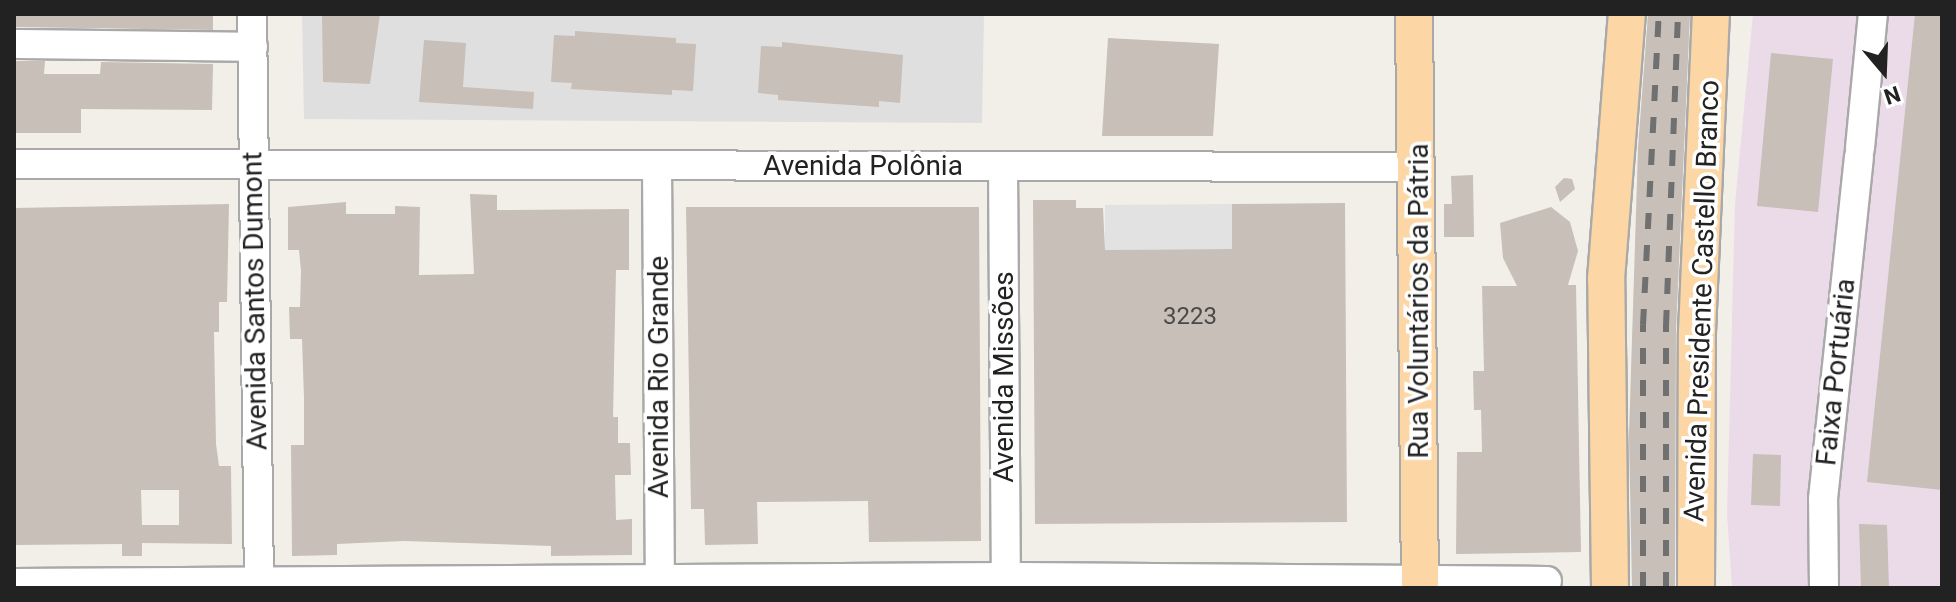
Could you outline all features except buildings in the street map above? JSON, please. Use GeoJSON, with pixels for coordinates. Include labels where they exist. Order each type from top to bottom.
{"type":"FeatureCollection","features":[{"type":"Feature","properties":{"kind":"main road","name":"Rua Voluntários da Pátria"},"geometry":{"type":"LineString","coordinates":[[1414,14],[1419,167],[1420,585]]}},
{"type":"Feature","properties":{"kind":"main road"},"geometry":{"type":"LineString","coordinates":[[1610,588],[1606,279],[1627,14]]}},
{"type":"Feature","properties":{"kind":"main road","name":"Avenida Presidente Castello Branco"},"geometry":{"type":"LineString","coordinates":[[1696,588],[1697,332],[1711,14]]}},
{"type":"Feature","properties":{"kind":"street","name":"Avenida Santos Dumont"},"geometry":{"type":"LineString","coordinates":[[252,14],[259,586]]}},
{"type":"Feature","properties":{"kind":"street","name":"Faixa Portuária"},"geometry":{"type":"LineString","coordinates":[[1824,588],[1823,499],[1873,14]]}},
{"type":"Feature","properties":{"kind":"street"},"geometry":{"type":"LineString","coordinates":[[14,44],[253,47]]}},
{"type":"Feature","properties":{"kind":"street"},"geometry":{"type":"LineString","coordinates":[[253,114],[273,143],[307,164]]}},
{"type":"Feature","properties":{"kind":"street","name":"Avenida Polônia"},"geometry":{"type":"LineString","coordinates":[[14,164],[1419,167]]}},
{"type":"Feature","properties":{"kind":"street","name":"Avenida Rio Grande"},"geometry":{"type":"LineString","coordinates":[[657,165],[660,584]]}},
{"type":"Feature","properties":{"kind":"street","name":"Avenida Missões"},"geometry":{"type":"LineString","coordinates":[[1003,166],[1006,582]]}},
{"type":"Feature","properties":{"kind":"street"},"geometry":{"type":"LineString","coordinates":[[14,583],[259,586],[1006,582],[1420,585],[1547,581]]}},
{"type":"Feature","properties":{"kind":"shaded area"},"geometry":{"type":"Polygon","coordinates":[[[302,14],[984,14],[982,123],[304,119],[302,14]]]}},
{"type":"Feature","properties":{"kind":"shaded area"},"geometry":{"type":"Polygon","coordinates":[[[1753,14],[1942,14],[1942,588],[1732,588],[1727,514],[1735,204],[1753,14]]]}},
{"type":"Feature","properties":{"kind":"shaded area"},"geometry":{"type":"Polygon","coordinates":[[[1232,204],[1232,249],[1105,250],[1105,205],[1232,204]]]}},
{"type":"Feature","properties":{"kind":"railway"},"geometry":{"type":"LineString","coordinates":[[1643,588],[1643,325],[1659,14]]}},
{"type":"Feature","properties":{"kind":"railway"},"geometry":{"type":"LineString","coordinates":[[1666,588],[1666,326],[1678,14]]}}]}
